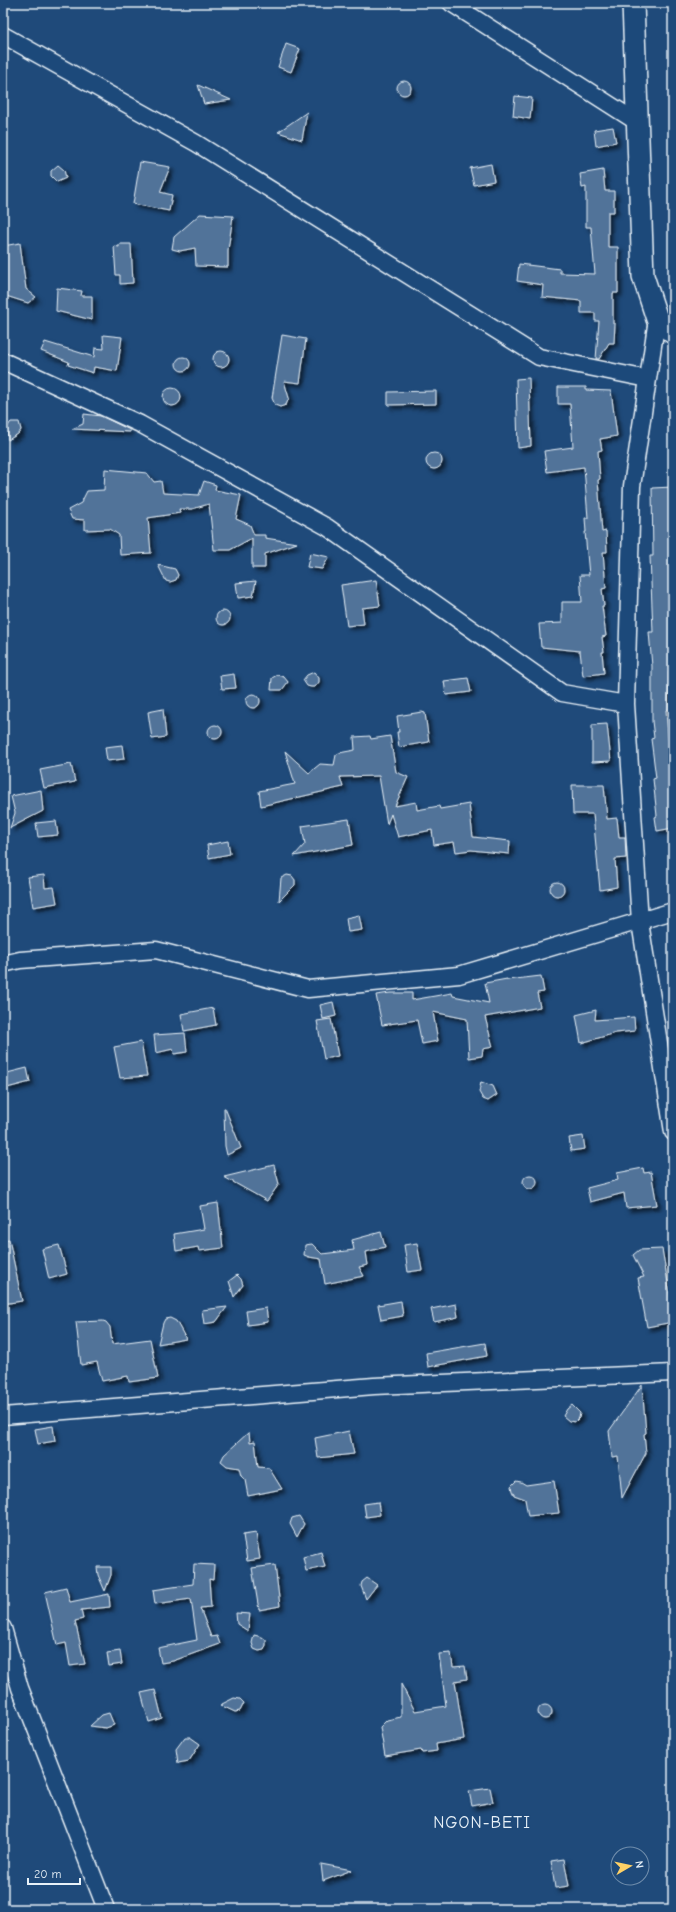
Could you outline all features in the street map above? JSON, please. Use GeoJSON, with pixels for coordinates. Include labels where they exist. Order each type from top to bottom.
{"type":"FeatureCollection","features":[{"type":"Feature","properties":{"kind":"street"},"geometry":{"type":"LineString","coordinates":[[451,3],[637,122]]}},
{"type":"Feature","properties":{"kind":"street"},"geometry":{"type":"LineString","coordinates":[[633,3],[643,276],[657,319],[632,486],[626,704],[640,922],[673,1132]]}},
{"type":"Feature","properties":{"kind":"street"},"geometry":{"type":"LineString","coordinates":[[3,35],[196,143],[539,356],[648,379]]}},
{"type":"Feature","properties":{"kind":"street"},"geometry":{"type":"LineString","coordinates":[[657,319],[673,333]]}},
{"type":"Feature","properties":{"kind":"street"},"geometry":{"type":"LineString","coordinates":[[3,362],[140,424],[327,527],[562,693],[626,704]]}},
{"type":"Feature","properties":{"kind":"street"},"geometry":{"type":"LineString","coordinates":[[3,964],[20,960],[156,950],[308,989],[459,975],[673,911]]}},
{"type":"Feature","properties":{"kind":"street"},"geometry":{"type":"LineString","coordinates":[[3,1416],[374,1386],[673,1372]]}},
{"type":"Feature","properties":{"kind":"street"},"geometry":{"type":"LineString","coordinates":[[3,1628],[20,1688],[106,1909]]}},
{"type":"Feature","properties":{"kind":"building"},"geometry":{"type":"Polygon","coordinates":[[[286,44],[300,49],[291,72],[278,67],[286,44]]]}},
{"type":"Feature","properties":{"kind":"building"},"geometry":{"type":"Polygon","coordinates":[[[401,81],[407,81],[411,85],[411,91],[407,95],[401,95],[397,91],[397,85],[401,81]]]}},
{"type":"Feature","properties":{"kind":"building"},"geometry":{"type":"Polygon","coordinates":[[[198,85],[231,100],[204,104],[198,85]]]}},
{"type":"Feature","properties":{"kind":"building"},"geometry":{"type":"Polygon","coordinates":[[[515,96],[532,98],[530,119],[513,116],[515,96]]]}},
{"type":"Feature","properties":{"kind":"building"},"geometry":{"type":"Polygon","coordinates":[[[307,112],[302,140],[278,132],[307,112]]]}},
{"type":"Feature","properties":{"kind":"building"},"geometry":{"type":"Polygon","coordinates":[[[613,127],[616,142],[596,146],[594,130],[613,127]]]}},
{"type":"Feature","properties":{"kind":"building"},"geometry":{"type":"Polygon","coordinates":[[[140,162],[170,167],[160,192],[172,195],[169,211],[133,204],[140,162]]]}},
{"type":"Feature","properties":{"kind":"building"},"geometry":{"type":"Polygon","coordinates":[[[491,164],[494,181],[474,185],[470,168],[491,164]]]}},
{"type":"Feature","properties":{"kind":"building"},"geometry":{"type":"Polygon","coordinates":[[[58,165],[64,170],[66,178],[57,182],[51,176],[51,171],[58,165]]]}},
{"type":"Feature","properties":{"kind":"building"},"geometry":{"type":"Polygon","coordinates":[[[603,170],[605,191],[614,191],[614,212],[608,212],[608,247],[618,247],[618,293],[613,293],[613,324],[615,324],[614,343],[609,343],[599,359],[596,359],[599,321],[595,321],[595,313],[581,313],[581,301],[542,297],[543,285],[517,281],[519,264],[560,269],[560,273],[595,274],[591,227],[586,227],[586,187],[582,188],[580,174],[603,170]]]}},
{"type":"Feature","properties":{"kind":"building"},"geometry":{"type":"Polygon","coordinates":[[[200,214],[233,216],[228,250],[228,267],[196,266],[195,248],[180,251],[172,249],[174,237],[200,214]]]}},
{"type":"Feature","properties":{"kind":"building"},"geometry":{"type":"Polygon","coordinates":[[[20,243],[26,289],[36,297],[28,303],[6,296],[3,271],[3,246],[20,243]]]}},
{"type":"Feature","properties":{"kind":"building"},"geometry":{"type":"Polygon","coordinates":[[[119,244],[131,244],[133,283],[120,284],[120,275],[116,275],[114,246],[119,247],[119,244]]]}},
{"type":"Feature","properties":{"kind":"building"},"geometry":{"type":"Polygon","coordinates":[[[57,288],[82,291],[81,296],[92,296],[92,320],[56,311],[57,288]]]}},
{"type":"Feature","properties":{"kind":"building"},"geometry":{"type":"Polygon","coordinates":[[[103,335],[122,337],[117,371],[94,367],[93,373],[68,365],[69,362],[41,351],[45,342],[94,357],[95,348],[104,349],[103,335]]]}},
{"type":"Feature","properties":{"kind":"building"},"geometry":{"type":"Polygon","coordinates":[[[282,335],[306,339],[300,383],[284,381],[289,398],[286,405],[280,407],[275,405],[272,398],[282,335]]]}},
{"type":"Feature","properties":{"kind":"building"},"geometry":{"type":"Polygon","coordinates":[[[218,351],[224,351],[229,356],[227,365],[224,367],[218,367],[213,362],[213,356],[218,351]]]}},
{"type":"Feature","properties":{"kind":"building"},"geometry":{"type":"Polygon","coordinates":[[[180,357],[186,357],[190,361],[190,367],[186,371],[180,371],[176,367],[176,361],[180,357]]]}},
{"type":"Feature","properties":{"kind":"building"},"geometry":{"type":"Polygon","coordinates":[[[529,378],[531,446],[518,448],[516,379],[529,378]]]}},
{"type":"Feature","properties":{"kind":"building"},"geometry":{"type":"Polygon","coordinates":[[[558,387],[586,387],[586,390],[611,391],[617,436],[600,439],[602,450],[598,451],[600,479],[598,480],[602,532],[606,531],[607,552],[603,552],[606,588],[602,589],[604,606],[602,606],[606,636],[602,637],[604,673],[583,676],[580,651],[541,647],[539,624],[562,623],[562,602],[582,602],[580,575],[589,575],[585,532],[585,518],[588,518],[584,467],[547,472],[544,451],[573,447],[570,404],[558,404],[558,387]]]}},
{"type":"Feature","properties":{"kind":"building"},"geometry":{"type":"Polygon","coordinates":[[[172,388],[178,391],[181,397],[178,403],[172,406],[166,403],[163,397],[166,391],[172,388]]]}},
{"type":"Feature","properties":{"kind":"building"},"geometry":{"type":"Polygon","coordinates":[[[436,391],[436,404],[388,405],[388,392],[436,391]]]}},
{"type":"Feature","properties":{"kind":"building"},"geometry":{"type":"Polygon","coordinates":[[[84,414],[101,416],[130,430],[130,432],[72,429],[83,424],[84,414]]]}},
{"type":"Feature","properties":{"kind":"building"},"geometry":{"type":"Polygon","coordinates":[[[11,422],[19,422],[21,430],[18,434],[8,440],[7,427],[11,422]]]}},
{"type":"Feature","properties":{"kind":"building"},"geometry":{"type":"Polygon","coordinates":[[[434,453],[440,455],[442,461],[440,467],[434,469],[428,467],[426,461],[428,455],[434,453]]]}},
{"type":"Feature","properties":{"kind":"building"},"geometry":{"type":"Polygon","coordinates":[[[105,469],[147,473],[154,482],[161,481],[163,493],[199,495],[204,481],[216,485],[215,490],[241,495],[236,519],[250,525],[254,535],[265,535],[265,538],[297,543],[265,554],[265,568],[252,568],[252,538],[230,550],[214,550],[209,504],[192,509],[179,509],[180,513],[148,518],[151,553],[120,555],[119,535],[110,529],[85,530],[85,520],[72,519],[68,510],[81,503],[87,491],[104,490],[105,469]]]}},
{"type":"Feature","properties":{"kind":"building"},"geometry":{"type":"Polygon","coordinates":[[[673,487],[672,554],[670,554],[671,671],[669,671],[668,710],[666,710],[670,773],[673,793],[671,793],[673,828],[657,831],[653,779],[656,778],[651,739],[654,738],[652,721],[652,666],[649,632],[653,632],[650,556],[653,556],[652,488],[673,487]]]}},
{"type":"Feature","properties":{"kind":"building"},"geometry":{"type":"Polygon","coordinates":[[[310,553],[329,557],[322,569],[307,567],[310,553]]]}},
{"type":"Feature","properties":{"kind":"building"},"geometry":{"type":"Polygon","coordinates":[[[158,565],[175,569],[178,575],[176,580],[170,582],[166,581],[158,565]]]}},
{"type":"Feature","properties":{"kind":"building"},"geometry":{"type":"Polygon","coordinates":[[[376,580],[380,606],[362,608],[364,624],[347,626],[341,585],[376,580]]]}},
{"type":"Feature","properties":{"kind":"building"},"geometry":{"type":"Polygon","coordinates":[[[256,581],[253,596],[238,598],[236,583],[256,581]]]}},
{"type":"Feature","properties":{"kind":"building"},"geometry":{"type":"Polygon","coordinates":[[[220,611],[226,611],[230,615],[230,621],[226,625],[220,625],[216,621],[216,615],[220,611]]]}},
{"type":"Feature","properties":{"kind":"building"},"geometry":{"type":"Polygon","coordinates":[[[314,672],[319,678],[319,682],[315,687],[307,686],[303,680],[307,675],[314,672]]]}},
{"type":"Feature","properties":{"kind":"building"},"geometry":{"type":"Polygon","coordinates":[[[234,674],[236,688],[222,689],[220,676],[234,674]]]}},
{"type":"Feature","properties":{"kind":"building"},"geometry":{"type":"Polygon","coordinates":[[[277,675],[284,677],[288,682],[282,690],[271,690],[272,678],[277,675]]]}},
{"type":"Feature","properties":{"kind":"building"},"geometry":{"type":"Polygon","coordinates":[[[468,678],[471,692],[446,695],[444,681],[468,678]]]}},
{"type":"Feature","properties":{"kind":"building"},"geometry":{"type":"Polygon","coordinates":[[[250,694],[256,694],[260,698],[260,704],[256,708],[250,708],[246,704],[246,698],[250,694]]]}},
{"type":"Feature","properties":{"kind":"building"},"geometry":{"type":"Polygon","coordinates":[[[163,709],[166,737],[152,739],[148,712],[163,709]]]}},
{"type":"Feature","properties":{"kind":"building"},"geometry":{"type":"Polygon","coordinates":[[[422,712],[425,713],[429,742],[399,747],[397,716],[422,712]]]}},
{"type":"Feature","properties":{"kind":"building"},"geometry":{"type":"Polygon","coordinates":[[[607,724],[611,761],[592,762],[592,725],[607,724]]]}},
{"type":"Feature","properties":{"kind":"building"},"geometry":{"type":"Polygon","coordinates":[[[212,725],[218,725],[222,729],[222,735],[218,739],[212,739],[208,735],[208,729],[212,725]]]}},
{"type":"Feature","properties":{"kind":"building"},"geometry":{"type":"Polygon","coordinates":[[[370,736],[371,739],[390,736],[396,772],[408,777],[395,806],[416,802],[417,810],[439,806],[440,809],[469,804],[473,837],[510,841],[509,854],[471,850],[456,852],[454,842],[434,845],[432,830],[398,837],[391,814],[387,824],[379,776],[340,777],[343,787],[261,806],[259,791],[295,784],[285,751],[309,773],[320,764],[334,765],[336,755],[339,753],[355,750],[354,737],[370,736]]]}},
{"type":"Feature","properties":{"kind":"building"},"geometry":{"type":"Polygon","coordinates":[[[122,745],[124,759],[107,761],[105,747],[122,745]]]}},
{"type":"Feature","properties":{"kind":"building"},"geometry":{"type":"Polygon","coordinates":[[[71,764],[75,782],[44,788],[40,770],[71,764]]]}},
{"type":"Feature","properties":{"kind":"building"},"geometry":{"type":"Polygon","coordinates":[[[572,785],[604,785],[607,819],[617,818],[619,837],[625,837],[626,858],[615,859],[617,887],[600,890],[593,814],[573,814],[572,785]]]}},
{"type":"Feature","properties":{"kind":"building"},"geometry":{"type":"Polygon","coordinates":[[[41,790],[43,811],[10,828],[15,813],[11,796],[41,790]]]}},
{"type":"Feature","properties":{"kind":"building"},"geometry":{"type":"Polygon","coordinates":[[[349,819],[353,845],[294,856],[305,844],[302,826],[349,819]]]}},
{"type":"Feature","properties":{"kind":"building"},"geometry":{"type":"Polygon","coordinates":[[[56,821],[58,835],[38,837],[36,823],[56,821]]]}},
{"type":"Feature","properties":{"kind":"building"},"geometry":{"type":"Polygon","coordinates":[[[228,841],[230,854],[209,858],[207,845],[228,841]]]}},
{"type":"Feature","properties":{"kind":"building"},"geometry":{"type":"Polygon","coordinates":[[[44,875],[45,888],[54,887],[57,903],[33,907],[28,877],[44,875]]]}},
{"type":"Feature","properties":{"kind":"building"},"geometry":{"type":"Polygon","coordinates":[[[287,875],[292,876],[295,880],[295,885],[279,901],[281,878],[287,875]]]}},
{"type":"Feature","properties":{"kind":"building"},"geometry":{"type":"Polygon","coordinates":[[[554,882],[560,882],[564,886],[564,892],[560,896],[554,896],[550,892],[550,886],[554,882]]]}},
{"type":"Feature","properties":{"kind":"building"},"geometry":{"type":"Polygon","coordinates":[[[359,915],[362,930],[348,932],[346,918],[359,915]]]}},
{"type":"Feature","properties":{"kind":"building"},"geometry":{"type":"Polygon","coordinates":[[[541,976],[544,992],[537,993],[540,1007],[485,1017],[493,1047],[483,1049],[482,1056],[469,1058],[467,1019],[433,1012],[438,1041],[422,1044],[417,1020],[382,1025],[376,995],[390,993],[412,993],[412,1000],[452,993],[453,996],[489,1003],[485,983],[507,979],[541,976]]]}},
{"type":"Feature","properties":{"kind":"building"},"geometry":{"type":"Polygon","coordinates":[[[333,1002],[336,1016],[323,1019],[320,1005],[333,1002]]]}},
{"type":"Feature","properties":{"kind":"building"},"geometry":{"type":"Polygon","coordinates":[[[213,1008],[216,1025],[184,1031],[181,1014],[213,1008]]]}},
{"type":"Feature","properties":{"kind":"building"},"geometry":{"type":"Polygon","coordinates":[[[596,1010],[595,1020],[634,1017],[635,1031],[616,1033],[581,1043],[576,1015],[596,1010]]]}},
{"type":"Feature","properties":{"kind":"building"},"geometry":{"type":"Polygon","coordinates":[[[331,1019],[338,1056],[324,1059],[317,1021],[331,1019]]]}},
{"type":"Feature","properties":{"kind":"building"},"geometry":{"type":"Polygon","coordinates":[[[185,1033],[187,1052],[174,1054],[173,1049],[156,1053],[154,1035],[185,1033]]]}},
{"type":"Feature","properties":{"kind":"building"},"geometry":{"type":"Polygon","coordinates":[[[141,1042],[147,1076],[120,1078],[114,1047],[141,1042]]]}},
{"type":"Feature","properties":{"kind":"building"},"geometry":{"type":"Polygon","coordinates":[[[27,1068],[30,1082],[7,1088],[3,1074],[27,1068]]]}},
{"type":"Feature","properties":{"kind":"building"},"geometry":{"type":"Polygon","coordinates":[[[481,1082],[493,1086],[497,1095],[488,1101],[483,1099],[479,1092],[481,1082]]]}},
{"type":"Feature","properties":{"kind":"building"},"geometry":{"type":"Polygon","coordinates":[[[224,1108],[241,1148],[227,1155],[225,1146],[224,1108]]]}},
{"type":"Feature","properties":{"kind":"building"},"geometry":{"type":"Polygon","coordinates":[[[583,1136],[585,1149],[571,1151],[569,1138],[583,1136]]]}},
{"type":"Feature","properties":{"kind":"building"},"geometry":{"type":"Polygon","coordinates":[[[274,1165],[279,1184],[267,1201],[224,1177],[274,1165]]]}},
{"type":"Feature","properties":{"kind":"building"},"geometry":{"type":"Polygon","coordinates":[[[643,1168],[644,1173],[651,1172],[657,1205],[626,1208],[624,1193],[590,1202],[587,1188],[618,1180],[617,1173],[643,1168]]]}},
{"type":"Feature","properties":{"kind":"building"},"geometry":{"type":"Polygon","coordinates":[[[527,1175],[533,1175],[537,1179],[537,1185],[533,1189],[527,1189],[523,1185],[523,1179],[527,1175]]]}},
{"type":"Feature","properties":{"kind":"building"},"geometry":{"type":"Polygon","coordinates":[[[218,1203],[223,1248],[199,1251],[198,1247],[176,1251],[174,1234],[204,1229],[200,1206],[218,1203]]]}},
{"type":"Feature","properties":{"kind":"building"},"geometry":{"type":"Polygon","coordinates":[[[381,1232],[385,1247],[366,1252],[368,1265],[359,1267],[364,1276],[325,1284],[321,1259],[304,1255],[305,1245],[312,1244],[322,1254],[354,1250],[352,1240],[381,1232]]]}},
{"type":"Feature","properties":{"kind":"building"},"geometry":{"type":"Polygon","coordinates":[[[9,1239],[22,1301],[3,1304],[3,1240],[9,1239]]]}},
{"type":"Feature","properties":{"kind":"building"},"geometry":{"type":"Polygon","coordinates":[[[417,1243],[422,1270],[408,1272],[404,1245],[417,1243]]]}},
{"type":"Feature","properties":{"kind":"building"},"geometry":{"type":"Polygon","coordinates":[[[59,1245],[67,1274],[49,1279],[42,1249],[59,1245]]]}},
{"type":"Feature","properties":{"kind":"building"},"geometry":{"type":"Polygon","coordinates":[[[662,1249],[673,1311],[673,1322],[647,1327],[638,1278],[644,1277],[633,1255],[639,1250],[662,1249]]]}},
{"type":"Feature","properties":{"kind":"building"},"geometry":{"type":"Polygon","coordinates":[[[237,1275],[241,1279],[243,1285],[234,1297],[229,1281],[237,1275]]]}},
{"type":"Feature","properties":{"kind":"building"},"geometry":{"type":"Polygon","coordinates":[[[401,1301],[403,1316],[381,1320],[378,1305],[401,1301]]]}},
{"type":"Feature","properties":{"kind":"building"},"geometry":{"type":"Polygon","coordinates":[[[456,1304],[458,1317],[434,1322],[431,1309],[456,1304]]]}},
{"type":"Feature","properties":{"kind":"building"},"geometry":{"type":"Polygon","coordinates":[[[227,1307],[216,1322],[204,1324],[202,1310],[227,1307]]]}},
{"type":"Feature","properties":{"kind":"building"},"geometry":{"type":"Polygon","coordinates":[[[266,1308],[268,1322],[248,1325],[246,1311],[266,1308]]]}},
{"type":"Feature","properties":{"kind":"building"},"geometry":{"type":"Polygon","coordinates":[[[170,1318],[176,1321],[186,1339],[158,1344],[163,1323],[165,1319],[170,1318]]]}},
{"type":"Feature","properties":{"kind":"building"},"geometry":{"type":"Polygon","coordinates":[[[103,1321],[110,1327],[112,1344],[150,1339],[158,1378],[129,1382],[128,1376],[102,1381],[97,1362],[81,1365],[76,1322],[103,1321]]]}},
{"type":"Feature","properties":{"kind":"building"},"geometry":{"type":"Polygon","coordinates":[[[485,1343],[487,1356],[428,1367],[426,1353],[485,1343]]]}},
{"type":"Feature","properties":{"kind":"building"},"geometry":{"type":"Polygon","coordinates":[[[642,1385],[646,1453],[622,1498],[618,1456],[612,1457],[609,1431],[642,1385]]]}},
{"type":"Feature","properties":{"kind":"building"},"geometry":{"type":"Polygon","coordinates":[[[572,1405],[580,1413],[579,1418],[575,1422],[569,1421],[563,1416],[567,1409],[572,1405]]]}},
{"type":"Feature","properties":{"kind":"building"},"geometry":{"type":"Polygon","coordinates":[[[53,1426],[55,1441],[38,1444],[35,1429],[53,1426]]]}},
{"type":"Feature","properties":{"kind":"building"},"geometry":{"type":"Polygon","coordinates":[[[349,1431],[354,1454],[318,1458],[315,1438],[349,1431]]]}},
{"type":"Feature","properties":{"kind":"building"},"geometry":{"type":"Polygon","coordinates":[[[249,1432],[250,1442],[255,1441],[258,1467],[269,1468],[282,1489],[248,1496],[245,1480],[241,1476],[239,1468],[227,1466],[221,1461],[224,1455],[249,1432]]]}},
{"type":"Feature","properties":{"kind":"building"},"geometry":{"type":"Polygon","coordinates":[[[516,1481],[526,1485],[554,1481],[559,1513],[528,1516],[525,1499],[514,1495],[512,1491],[511,1486],[516,1481]]]}},
{"type":"Feature","properties":{"kind":"building"},"geometry":{"type":"Polygon","coordinates":[[[378,1502],[380,1515],[366,1517],[364,1504],[378,1502]]]}},
{"type":"Feature","properties":{"kind":"building"},"geometry":{"type":"Polygon","coordinates":[[[299,1516],[304,1524],[297,1537],[290,1524],[292,1518],[299,1516]]]}},
{"type":"Feature","properties":{"kind":"building"},"geometry":{"type":"Polygon","coordinates":[[[256,1533],[260,1559],[247,1561],[243,1535],[256,1533]]]}},
{"type":"Feature","properties":{"kind":"building"},"geometry":{"type":"Polygon","coordinates":[[[321,1552],[325,1567],[306,1571],[303,1557],[321,1552]]]}},
{"type":"Feature","properties":{"kind":"building"},"geometry":{"type":"Polygon","coordinates":[[[194,1564],[214,1565],[213,1580],[209,1579],[211,1607],[200,1608],[211,1637],[217,1636],[220,1644],[173,1661],[161,1663],[158,1648],[197,1640],[191,1599],[155,1604],[153,1590],[193,1584],[194,1564]]]}},
{"type":"Feature","properties":{"kind":"building"},"geometry":{"type":"Polygon","coordinates":[[[275,1565],[280,1606],[259,1610],[252,1568],[275,1565]]]}},
{"type":"Feature","properties":{"kind":"building"},"geometry":{"type":"Polygon","coordinates":[[[97,1567],[111,1567],[111,1575],[105,1591],[98,1575],[97,1567]]]}},
{"type":"Feature","properties":{"kind":"building"},"geometry":{"type":"Polygon","coordinates":[[[367,1578],[377,1585],[366,1599],[361,1586],[362,1582],[367,1578]]]}},
{"type":"Feature","properties":{"kind":"building"},"geometry":{"type":"Polygon","coordinates":[[[66,1587],[70,1602],[109,1594],[110,1607],[81,1610],[83,1619],[75,1621],[85,1664],[70,1666],[66,1643],[57,1645],[45,1592],[66,1587]]]}},
{"type":"Feature","properties":{"kind":"building"},"geometry":{"type":"Polygon","coordinates":[[[236,1613],[250,1614],[248,1631],[237,1624],[236,1613]]]}},
{"type":"Feature","properties":{"kind":"building"},"geometry":{"type":"Polygon","coordinates":[[[254,1635],[262,1637],[266,1640],[264,1650],[259,1651],[254,1649],[252,1643],[254,1635]]]}},
{"type":"Feature","properties":{"kind":"building"},"geometry":{"type":"Polygon","coordinates":[[[120,1651],[122,1664],[109,1666],[107,1653],[120,1651]]]}},
{"type":"Feature","properties":{"kind":"building"},"geometry":{"type":"Polygon","coordinates":[[[451,1653],[453,1667],[465,1666],[467,1679],[455,1681],[464,1739],[436,1744],[437,1751],[422,1753],[421,1750],[385,1756],[380,1727],[387,1720],[401,1717],[401,1684],[415,1711],[446,1706],[439,1654],[451,1653]]]}},
{"type":"Feature","properties":{"kind":"building"},"geometry":{"type":"Polygon","coordinates":[[[155,1690],[162,1718],[149,1722],[141,1693],[155,1690]]]}},
{"type":"Feature","properties":{"kind":"building"},"geometry":{"type":"Polygon","coordinates":[[[234,1698],[240,1699],[244,1703],[240,1711],[235,1712],[220,1705],[234,1698]]]}},
{"type":"Feature","properties":{"kind":"building"},"geometry":{"type":"Polygon","coordinates":[[[545,1705],[550,1707],[552,1712],[550,1717],[545,1719],[540,1717],[538,1712],[540,1707],[545,1705]]]}},
{"type":"Feature","properties":{"kind":"building"},"geometry":{"type":"Polygon","coordinates":[[[109,1713],[114,1725],[106,1728],[90,1726],[102,1715],[109,1713]]]}},
{"type":"Feature","properties":{"kind":"building"},"geometry":{"type":"Polygon","coordinates":[[[185,1737],[190,1737],[200,1744],[189,1761],[178,1763],[176,1749],[185,1737]]]}},
{"type":"Feature","properties":{"kind":"building"},"geometry":{"type":"Polygon","coordinates":[[[490,1788],[493,1802],[472,1806],[469,1791],[490,1788]]]}},
{"type":"Feature","properties":{"kind":"building"},"geometry":{"type":"Polygon","coordinates":[[[564,1859],[569,1886],[555,1888],[551,1861],[564,1859]]]}},
{"type":"Feature","properties":{"kind":"building"},"geometry":{"type":"Polygon","coordinates":[[[321,1864],[352,1870],[323,1881],[321,1864]]]}},
{"type":"Feature","properties":{"kind":"district","name":"NGON-BETI"},"geometry":{"type":"Point","coordinates":[482,1822]}}]}
